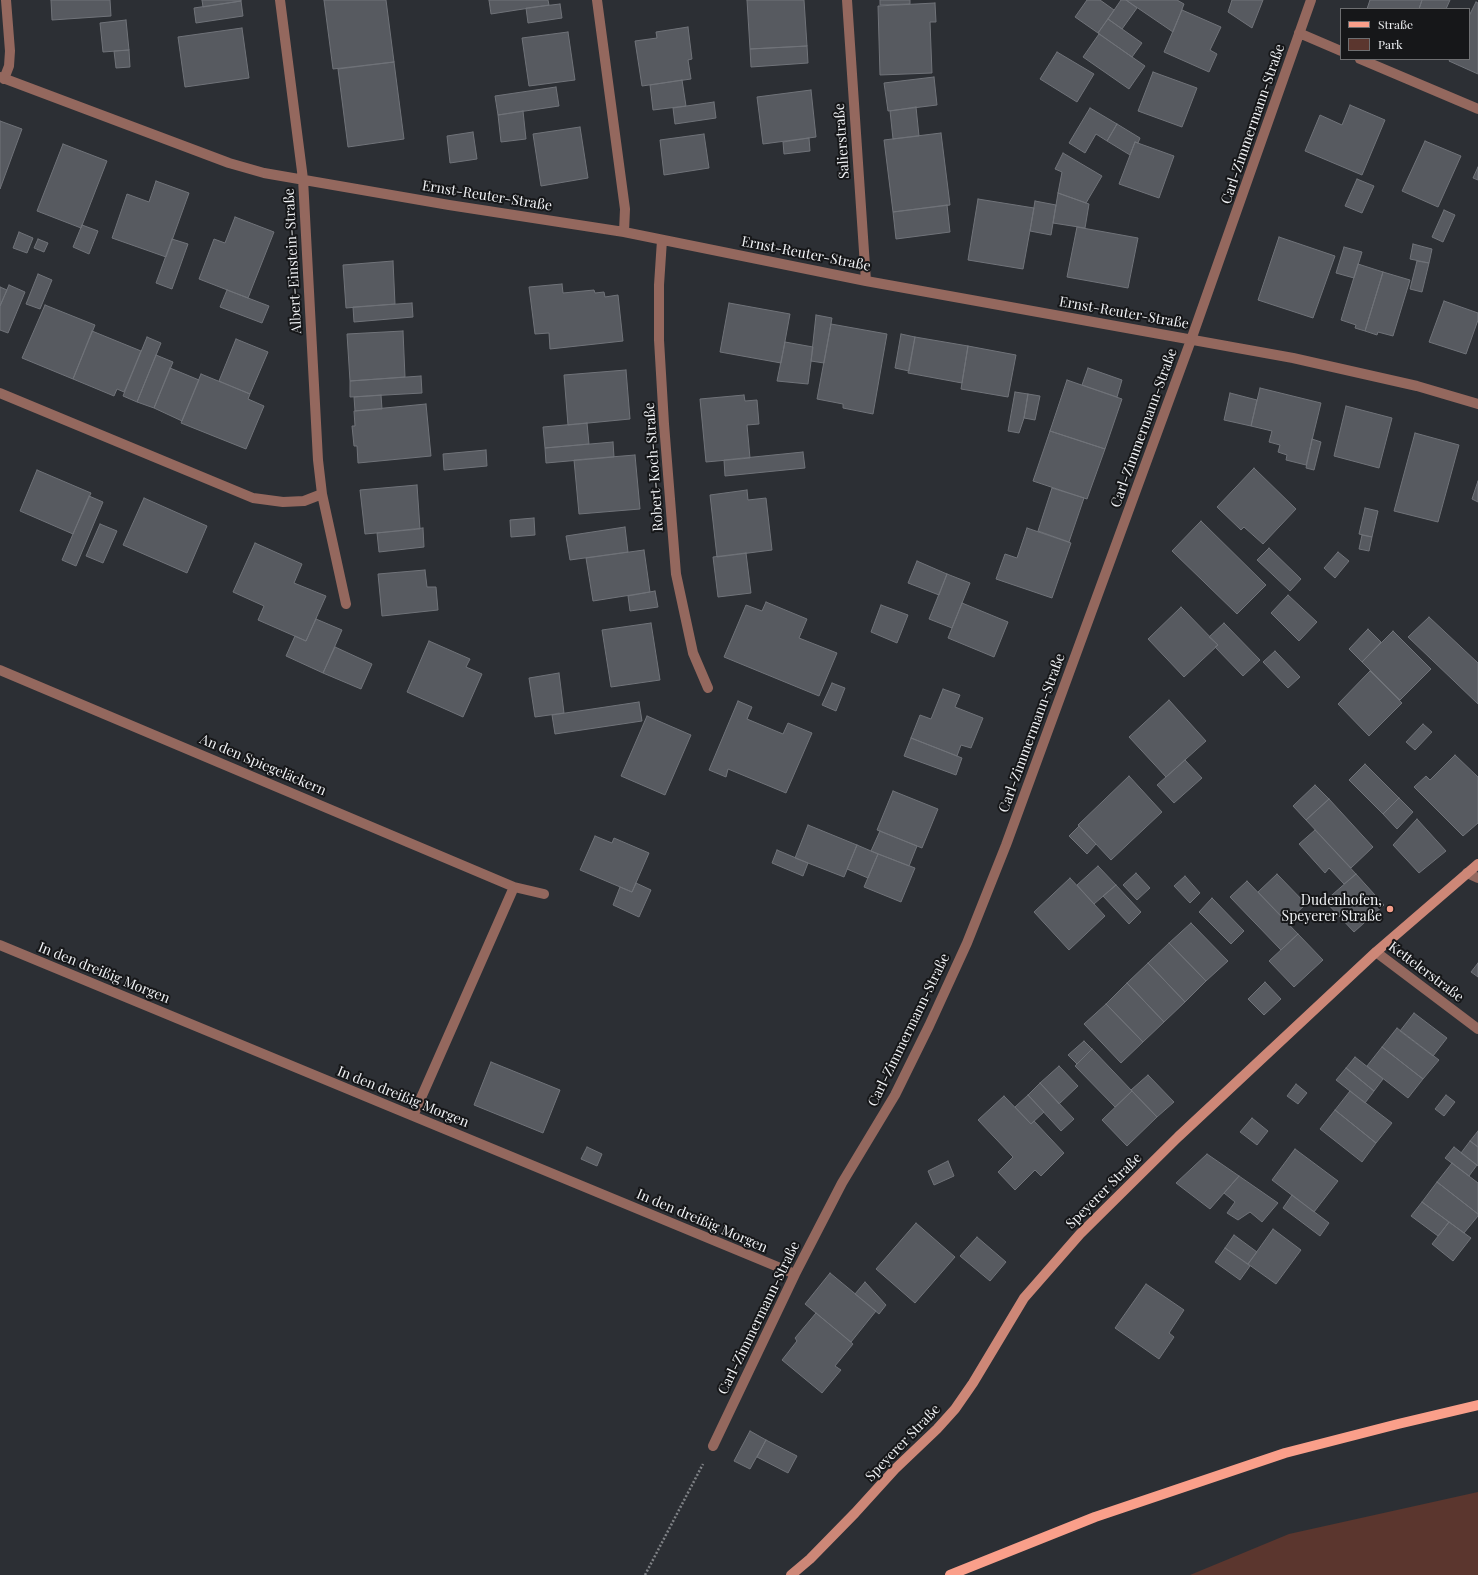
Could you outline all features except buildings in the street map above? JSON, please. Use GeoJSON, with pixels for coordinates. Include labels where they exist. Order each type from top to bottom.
{"type":"FeatureCollection","features":[{"type":"Feature","properties":{"kind":"main road","name":"Speyerer Straße"},"geometry":{"type":"LineString","coordinates":[[792,1575],[855,1513],[895,1469],[937,1429],[955,1409],[973,1383],[1024,1298],[1080,1234],[1178,1137],[1376,952],[1478,864]]}},
{"type":"Feature","properties":{"kind":"main road"},"geometry":{"type":"LineString","coordinates":[[950,1575],[1095,1517],[1270,1458],[1398,1424],[1478,1405]]}},
{"type":"Feature","properties":{"kind":"street"},"geometry":{"type":"LineString","coordinates":[[2,78],[9,66],[10,51],[6,0]]}},
{"type":"Feature","properties":{"kind":"street"},"geometry":{"type":"LineString","coordinates":[[280,0],[303,179]]}},
{"type":"Feature","properties":{"kind":"street"},"geometry":{"type":"LineString","coordinates":[[598,0],[625,209],[624,232]]}},
{"type":"Feature","properties":{"kind":"street","name":"Salierstraße"},"geometry":{"type":"LineString","coordinates":[[846,0],[866,281]]}},
{"type":"Feature","properties":{"kind":"street","name":"Carl-Zimmermann-Straße"},"geometry":{"type":"LineString","coordinates":[[713,1446],[795,1274],[842,1183],[894,1095],[929,1026],[967,943],[1011,830],[1191,340],[1311,0]]}},
{"type":"Feature","properties":{"kind":"street"},"geometry":{"type":"LineString","coordinates":[[1299,33],[1340,51]]}},
{"type":"Feature","properties":{"kind":"street"},"geometry":{"type":"LineString","coordinates":[[1362,60],[1478,109]]}},
{"type":"Feature","properties":{"kind":"street","name":"Albert-Einstein-Straße"},"geometry":{"type":"LineString","coordinates":[[2,78],[229,163],[264,173],[303,179],[318,460],[322,494],[346,604]]}},
{"type":"Feature","properties":{"kind":"street","name":"Ernst-Reuter-Straße"},"geometry":{"type":"LineString","coordinates":[[303,179],[449,205],[624,232],[866,281],[1293,358],[1417,386],[1478,404]]}},
{"type":"Feature","properties":{"kind":"street","name":"Robert-Koch-Straße"},"geometry":{"type":"LineString","coordinates":[[662,240],[659,285],[660,340],[664,424],[676,574],[693,653],[708,688]]}},
{"type":"Feature","properties":{"kind":"street"},"geometry":{"type":"LineString","coordinates":[[0,393],[253,498],[284,502],[304,501],[322,494]]}},
{"type":"Feature","properties":{"kind":"street","name":"An den Spiegeläckern"},"geometry":{"type":"LineString","coordinates":[[0,670],[514,887],[544,894]]}},
{"type":"Feature","properties":{"kind":"street"},"geometry":{"type":"LineString","coordinates":[[1467,873],[1478,878]]}},
{"type":"Feature","properties":{"kind":"street"},"geometry":{"type":"LineString","coordinates":[[413,1116],[514,887]]}},
{"type":"Feature","properties":{"kind":"street","name":"In den dreißig Morgen"},"geometry":{"type":"LineString","coordinates":[[0,945],[795,1274]]}},
{"type":"Feature","properties":{"kind":"street","name":"Kettelerstraße"},"geometry":{"type":"LineString","coordinates":[[1376,952],[1478,1029]]}},
{"type":"Feature","properties":{"kind":"path"},"geometry":{"type":"LineString","coordinates":[[645,1575],[713,1446]]}},
{"type":"Feature","properties":{"kind":"green space"},"geometry":{"type":"Polygon","coordinates":[[[1478,1492],[1478,1575],[1190,1575],[1289,1534],[1478,1492]]]}},
{"type":"Feature","properties":{"kind":"place","name":"Dudenhofen, Speyerer Straße"},"geometry":{"type":"Point","coordinates":[1390,909]}}]}
